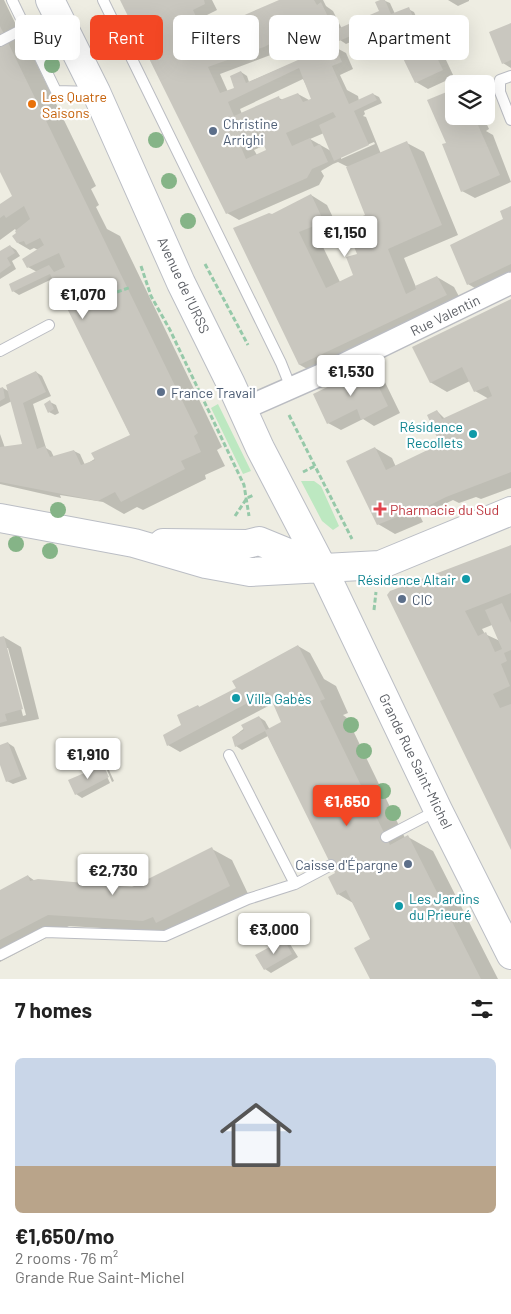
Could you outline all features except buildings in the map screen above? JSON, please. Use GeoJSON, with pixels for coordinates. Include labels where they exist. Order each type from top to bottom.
{"type":"FeatureCollection","features":[{"type":"Feature","properties":{"kind":"main road","name":"Avenue de l'URSS"},"geometry":{"type":"LineString","coordinates":[[50,0],[96,92],[181,283],[278,484],[322,567]]}},
{"type":"Feature","properties":{"kind":"main road"},"geometry":{"type":"LineString","coordinates":[[134,543],[247,544],[259,541],[273,530],[280,512],[278,484]]}},
{"type":"Feature","properties":{"kind":"main road"},"geometry":{"type":"LineString","coordinates":[[0,518],[134,543],[206,564],[250,572],[380,565],[511,510]]}},
{"type":"Feature","properties":{"kind":"main road"},"geometry":{"type":"LineString","coordinates":[[259,541],[322,567]]}},
{"type":"Feature","properties":{"kind":"main road","name":"Grande Rue Saint-Michel"},"geometry":{"type":"LineString","coordinates":[[322,567],[438,810],[511,955]]}},
{"type":"Feature","properties":{"kind":"street","name":"Rue Valentin"},"geometry":{"type":"LineString","coordinates":[[243,409],[288,397],[511,283]]}},
{"type":"Feature","properties":{"kind":"lane"},"geometry":{"type":"LineString","coordinates":[[12,0],[19,15]]}},
{"type":"Feature","properties":{"kind":"lane"},"geometry":{"type":"LineString","coordinates":[[103,0],[281,363],[288,397]]}},
{"type":"Feature","properties":{"kind":"lane"},"geometry":{"type":"LineString","coordinates":[[0,42],[15,34]]}},
{"type":"Feature","properties":{"kind":"lane"},"geometry":{"type":"LineString","coordinates":[[41,60],[56,91],[96,92]]}},
{"type":"Feature","properties":{"kind":"lane"},"geometry":{"type":"LineString","coordinates":[[511,76],[500,80],[500,92],[511,120]]}},
{"type":"Feature","properties":{"kind":"lane"},"geometry":{"type":"LineString","coordinates":[[0,351],[49,325]]}},
{"type":"Feature","properties":{"kind":"lane"},"geometry":{"type":"LineString","coordinates":[[229,755],[295,884]]}},
{"type":"Feature","properties":{"kind":"lane"},"geometry":{"type":"LineString","coordinates":[[386,837],[438,810]]}},
{"type":"Feature","properties":{"kind":"lane"},"geometry":{"type":"LineString","coordinates":[[0,955],[45,932],[165,936],[248,900],[295,884],[331,865]]}},
{"type":"Feature","properties":{"kind":"path"},"geometry":{"type":"LineString","coordinates":[[116,292],[131,286]]}},
{"type":"Feature","properties":{"kind":"path"},"geometry":{"type":"LineString","coordinates":[[288,397],[353,540]]}},
{"type":"Feature","properties":{"kind":"path"},"geometry":{"type":"LineString","coordinates":[[374,616],[376,587]]}},
{"type":"Feature","properties":{"kind":"green space"},"geometry":{"type":"Polygon","coordinates":[[[218,404],[251,471],[243,474],[211,408],[218,404]]]}},
{"type":"Feature","properties":{"kind":"green space"},"geometry":{"type":"Polygon","coordinates":[[[301,481],[314,481],[321,486],[339,526],[333,530],[322,521],[301,481]]]}},
{"type":"Feature","properties":{"kind":"place","name":"Les Quatre Saisons"},"geometry":{"type":"Point","coordinates":[32,104]}},
{"type":"Feature","properties":{"kind":"place","name":"Christine Arrighi"},"geometry":{"type":"Point","coordinates":[213,131]}},
{"type":"Feature","properties":{"kind":"place","name":"France Travail"},"geometry":{"type":"Point","coordinates":[161,392]}},
{"type":"Feature","properties":{"kind":"place","name":"Résidence Recollets"},"geometry":{"type":"Point","coordinates":[473,434]}},
{"type":"Feature","properties":{"kind":"place","name":"Pharmacie du Sud"},"geometry":{"type":"Point","coordinates":[380,509]}},
{"type":"Feature","properties":{"kind":"place","name":"Résidence Altair"},"geometry":{"type":"Point","coordinates":[466,579]}},
{"type":"Feature","properties":{"kind":"place","name":"CIC"},"geometry":{"type":"Point","coordinates":[402,599]}},
{"type":"Feature","properties":{"kind":"place","name":"Villa Gabès"},"geometry":{"type":"Point","coordinates":[236,698]}},
{"type":"Feature","properties":{"kind":"place","name":"Caisse d'Épargne"},"geometry":{"type":"Point","coordinates":[408,864]}},
{"type":"Feature","properties":{"kind":"place","name":"Les Jardins du Prieuré"},"geometry":{"type":"Point","coordinates":[399,906]}}]}
